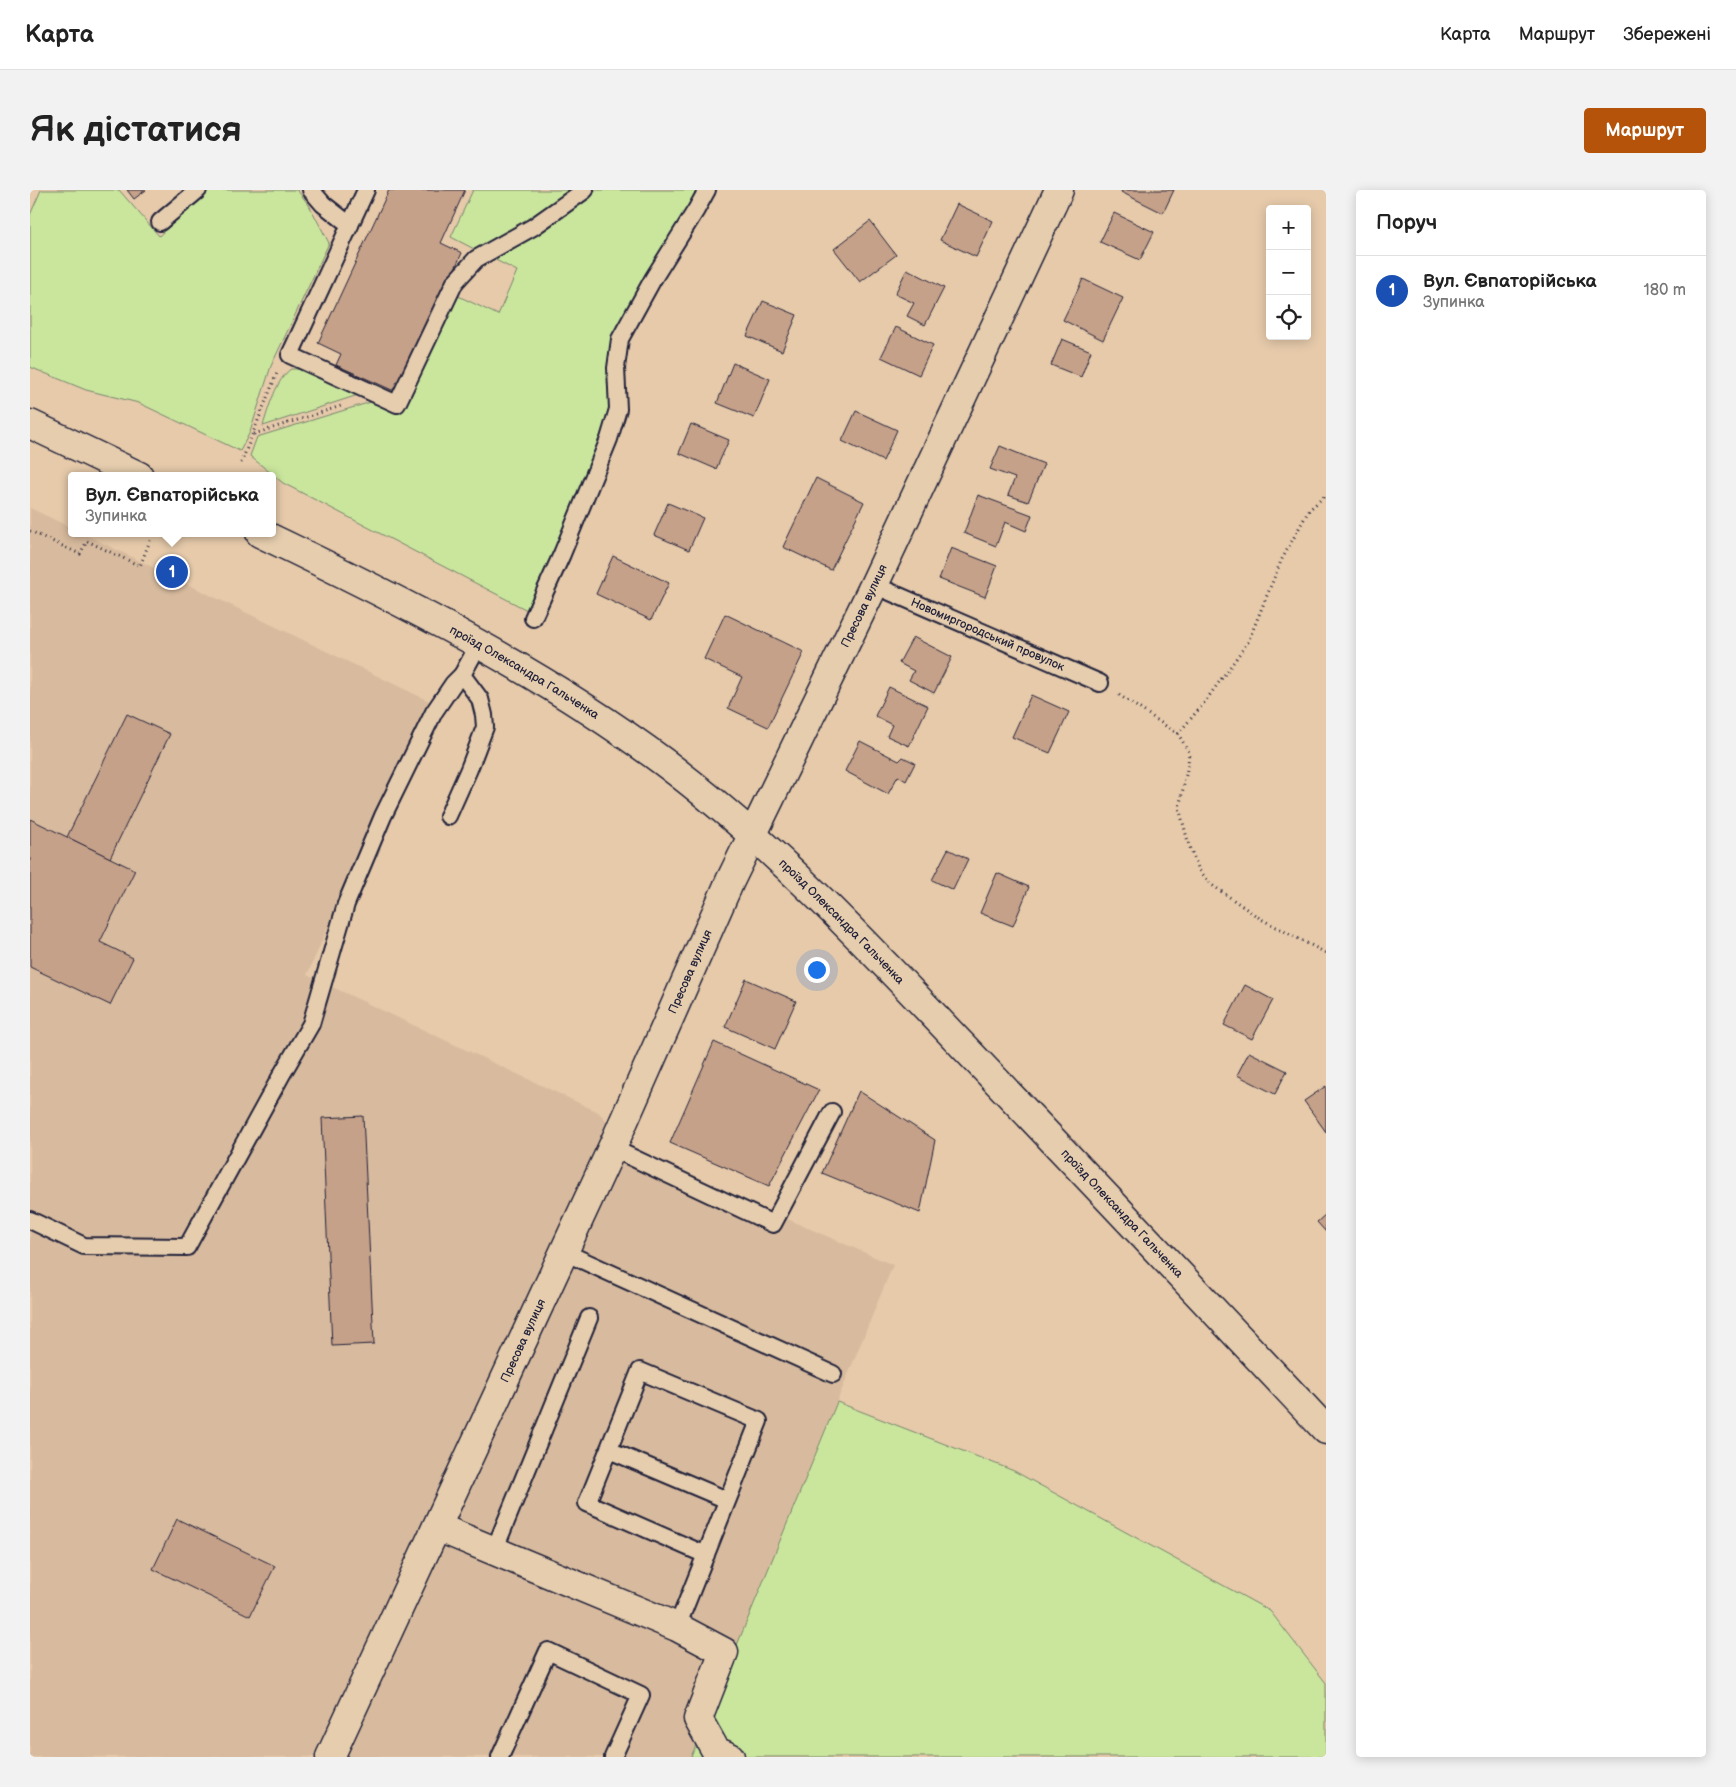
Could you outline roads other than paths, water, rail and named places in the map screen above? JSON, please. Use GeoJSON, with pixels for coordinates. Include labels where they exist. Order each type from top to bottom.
{"type":"FeatureCollection","features":[{"type":"Feature","properties":{"kind":"street","name":"Пресова вулиця"},"geometry":{"type":"LineString","coordinates":[[330,1757],[612,1148],[730,881],[874,585],[1059,190]]}},
{"type":"Feature","properties":{"kind":"street"},"geometry":{"type":"LineString","coordinates":[[30,424],[131,472]]}},
{"type":"Feature","properties":{"kind":"street","name":"проїзд Олександра Гальченка"},"geometry":{"type":"LineString","coordinates":[[268,537],[402,602],[558,690],[610,724],[709,798],[810,888],[931,1012],[1326,1430]]}},
{"type":"Feature","properties":{"kind":"street"},"geometry":{"type":"LineString","coordinates":[[437,1527],[677,1627],[724,1652],[698,1719],[716,1750],[730,1757]]}},
{"type":"Feature","properties":{"kind":"lane"},"geometry":{"type":"LineString","coordinates":[[160,222],[198,190]]}},
{"type":"Feature","properties":{"kind":"lane"},"geometry":{"type":"LineString","coordinates":[[311,190],[323,204],[350,225]]}},
{"type":"Feature","properties":{"kind":"lane"},"geometry":{"type":"LineString","coordinates":[[366,190],[290,354],[397,404],[455,282],[476,258],[533,226],[585,190]]}},
{"type":"Feature","properties":{"kind":"lane"},"geometry":{"type":"LineString","coordinates":[[533,618],[566,545],[609,438],[618,409],[616,368],[620,339],[653,279],[707,190]]}},
{"type":"Feature","properties":{"kind":"lane","name":"Новомиргородський провулок"},"geometry":{"type":"LineString","coordinates":[[874,585],[1100,683]]}},
{"type":"Feature","properties":{"kind":"lane"},"geometry":{"type":"LineString","coordinates":[[30,1220],[84,1246],[187,1247],[311,1024],[346,904],[383,816],[434,712],[453,684],[462,675],[479,644]]}},
{"type":"Feature","properties":{"kind":"lane"},"geometry":{"type":"LineString","coordinates":[[448,816],[485,727],[480,698],[462,675]]}},
{"type":"Feature","properties":{"kind":"lane"},"geometry":{"type":"LineString","coordinates":[[612,1148],[773,1224],[832,1112]]}},
{"type":"Feature","properties":{"kind":"lane"},"geometry":{"type":"LineString","coordinates":[[564,1252],[833,1374]]}},
{"type":"Feature","properties":{"kind":"lane"},"geometry":{"type":"LineString","coordinates":[[494,1551],[589,1318]]}},
{"type":"Feature","properties":{"kind":"lane"},"geometry":{"type":"LineString","coordinates":[[677,1627],[706,1555],[728,1500],[759,1421],[640,1371],[588,1503],[706,1555]]}},
{"type":"Feature","properties":{"kind":"lane"},"geometry":{"type":"LineString","coordinates":[[609,1450],[728,1500]]}},
{"type":"Feature","properties":{"kind":"lane"},"geometry":{"type":"LineString","coordinates":[[500,1757],[548,1650],[641,1695],[613,1757]]}},
{"type":"Feature","properties":{"kind":"place","name":"Вул. Євпаторійська"},"geometry":{"type":"Point","coordinates":[172,572]}}]}
